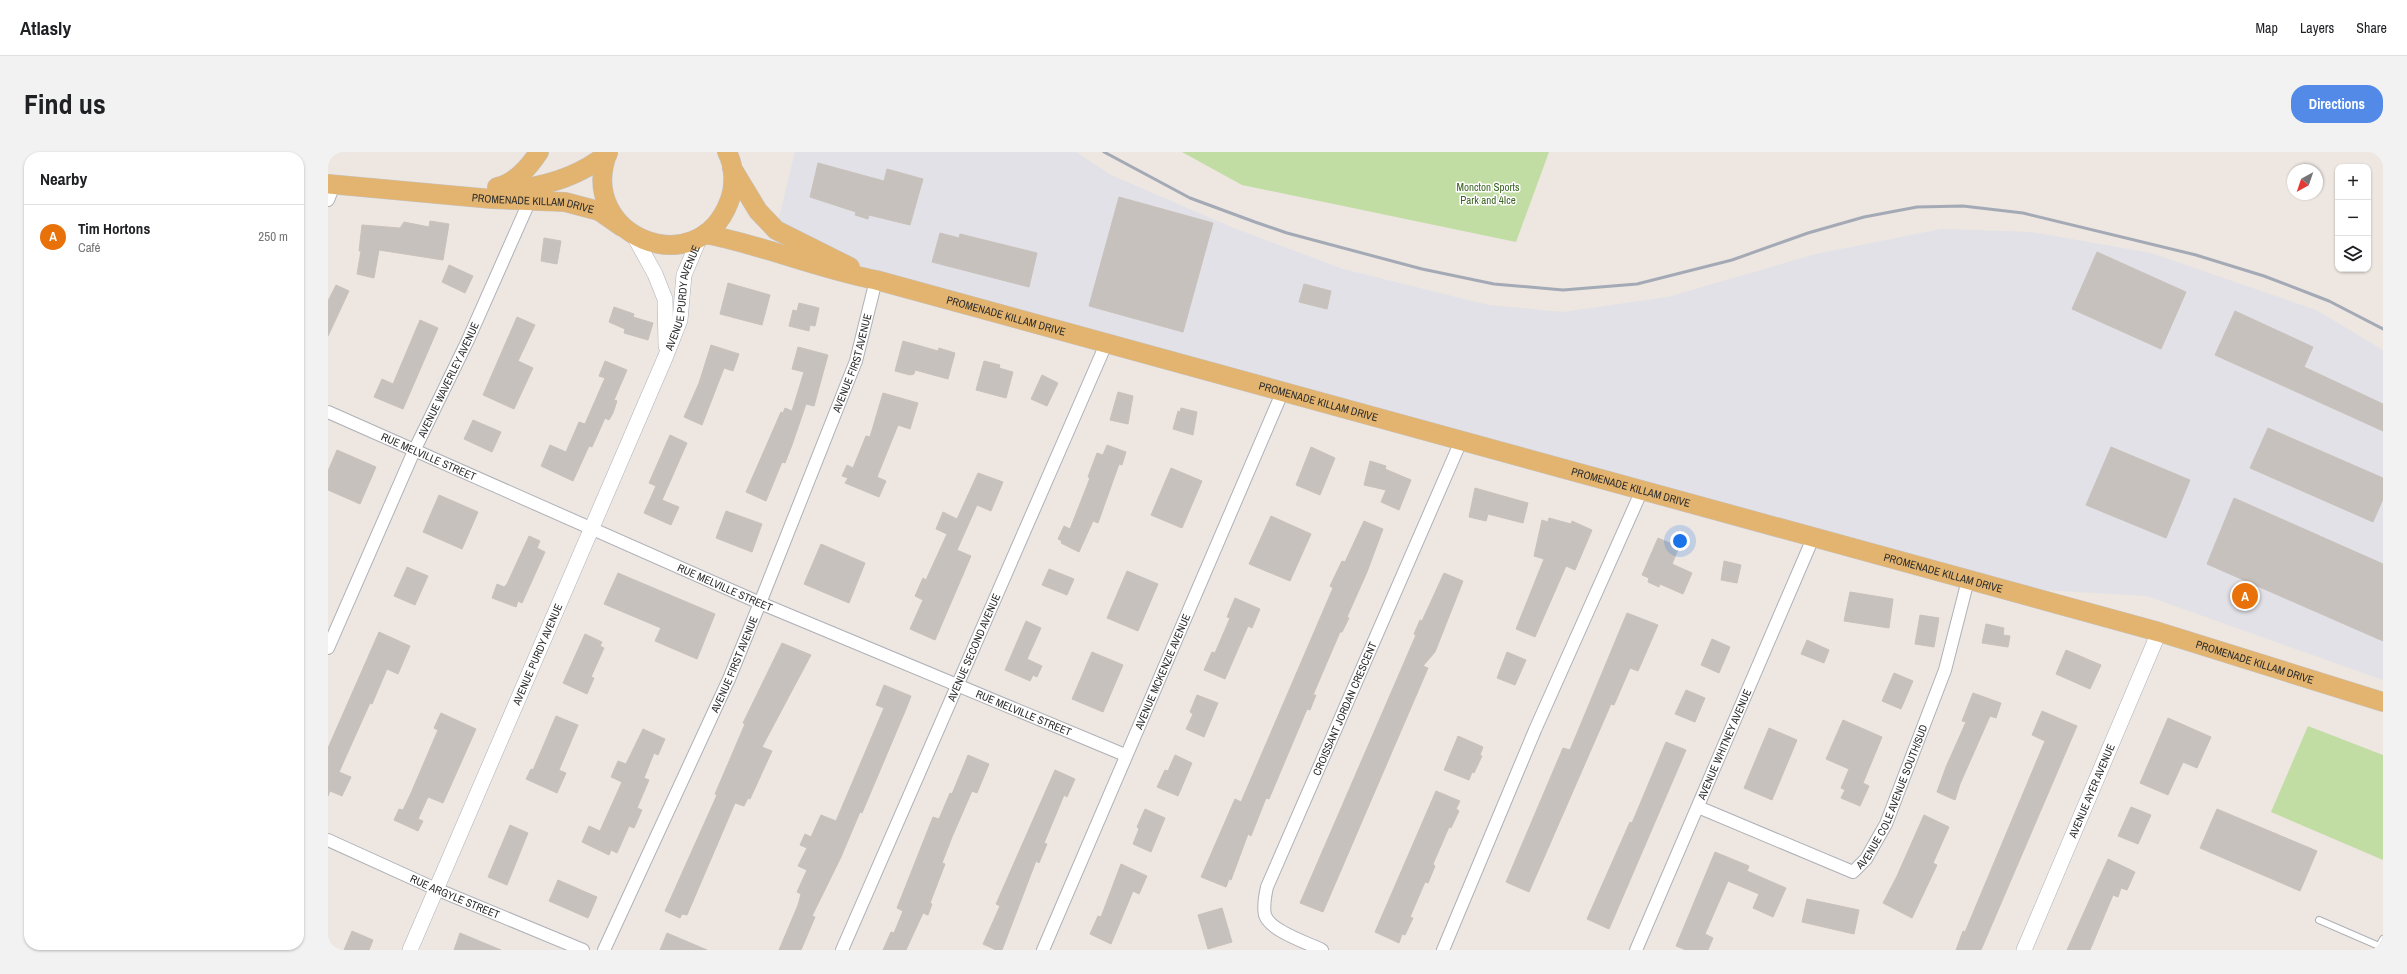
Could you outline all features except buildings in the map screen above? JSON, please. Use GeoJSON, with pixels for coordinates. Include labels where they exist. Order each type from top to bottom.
{"type":"FeatureCollection","features":[{"type":"Feature","properties":{"kind":"main road"},"geometry":{"type":"LineString","coordinates":[[471,192],[501,186],[515,179],[528,168],[539,152]]}},
{"type":"Feature","properties":{"kind":"main road"},"geometry":{"type":"LineString","coordinates":[[608,152],[602,182],[604,198],[611,213],[628,231]]}},
{"type":"Feature","properties":{"kind":"main road","name":"PROMENADE KILLAM DRIVE"},"geometry":{"type":"LineString","coordinates":[[438,194],[494,192],[537,186],[578,173],[608,152]]}},
{"type":"Feature","properties":{"kind":"main road"},"geometry":{"type":"LineString","coordinates":[[702,235],[715,225],[726,210],[733,185],[730,157]]}},
{"type":"Feature","properties":{"kind":"main road","name":"PROMENADE KILLAM DRIVE"},"geometry":{"type":"LineString","coordinates":[[730,157],[758,210],[776,230],[876,280]]}},
{"type":"Feature","properties":{"kind":"main road","name":"PROMENADE KILLAM DRIVE"},"geometry":{"type":"LineString","coordinates":[[330,190],[438,194],[566,202],[599,211],[628,231],[652,243],[668,245],[685,243],[702,235],[756,246],[848,275],[876,280],[1282,393],[2159,632],[2383,702]]}},
{"type":"Feature","properties":{"kind":"street","name":"AVENUE WAVERLEY AVENUE"},"geometry":{"type":"LineString","coordinates":[[328,648],[414,451],[468,340],[530,200]]}},
{"type":"Feature","properties":{"kind":"street","name":"AVENUE PURDY AVENUE"},"geometry":{"type":"LineString","coordinates":[[628,231],[655,274],[665,299],[667,322],[665,358]]}},
{"type":"Feature","properties":{"kind":"street","name":"AVENUE PURDY AVENUE"},"geometry":{"type":"LineString","coordinates":[[410,950],[665,358],[680,320],[684,275],[702,235]]}},
{"type":"Feature","properties":{"kind":"street","name":"AVENUE FIRST AVENUE"},"geometry":{"type":"LineString","coordinates":[[604,950],[729,679],[760,603],[856,361],[876,280]]}},
{"type":"Feature","properties":{"kind":"street","name":"AVENUE SECOND AVENUE"},"geometry":{"type":"LineString","coordinates":[[842,950],[1106,344]]}},
{"type":"Feature","properties":{"kind":"street","name":"AVENUE MCKENZIE AVENUE"},"geometry":{"type":"LineString","coordinates":[[1043,950],[1125,755],[1282,393]]}},
{"type":"Feature","properties":{"kind":"street","name":"RUE MELVILLE STREET"},"geometry":{"type":"LineString","coordinates":[[328,412],[591,530],[760,603],[1125,755]]}},
{"type":"Feature","properties":{"kind":"street","name":"CROISSANT JORDAN CRESCENT"},"geometry":{"type":"LineString","coordinates":[[1322,950],[1274,927],[1266,916],[1264,902],[1267,887],[1461,441]]}},
{"type":"Feature","properties":{"kind":"street"},"geometry":{"type":"LineString","coordinates":[[1443,950],[1535,730],[1642,490]]}},
{"type":"Feature","properties":{"kind":"street","name":"AVENUE WHITNEY AVENUE"},"geometry":{"type":"LineString","coordinates":[[1636,950],[1813,538]]}},
{"type":"Feature","properties":{"kind":"street","name":"AVENUE COLE AVENUE SOUTH/SUD"},"geometry":{"type":"LineString","coordinates":[[1698,807],[1853,872],[1866,859],[1886,824],[1945,670],[1968,580]]}},
{"type":"Feature","properties":{"kind":"street","name":"AVENUE AYER AVENUE"},"geometry":{"type":"LineString","coordinates":[[2024,950],[2159,632]]}},
{"type":"Feature","properties":{"kind":"street","name":"RUE ARGYLE STREET"},"geometry":{"type":"LineString","coordinates":[[328,840],[436,889],[583,950]]}},
{"type":"Feature","properties":{"kind":"lane"},"geometry":{"type":"LineString","coordinates":[[2319,920],[2378,948],[2383,939]]}},
{"type":"Feature","properties":{"kind":"shaded area"},"geometry":{"type":"Polygon","coordinates":[[[795,152],[1076,152],[1111,175],[1231,227],[1343,269],[1488,305],[1563,312],[1668,297],[1816,254],[1941,229],[2031,232],[2151,253],[2316,310],[2383,350],[2383,680],[2147,596],[1979,586],[770,255],[795,152]]]}},
{"type":"Feature","properties":{"kind":"green space","name":"Moncton Sports Park and 4Ice"},"geometry":{"type":"Polygon","coordinates":[[[1182,152],[1549,152],[1516,242],[1242,185],[1182,152]]]}},
{"type":"Feature","properties":{"kind":"green space"},"geometry":{"type":"Polygon","coordinates":[[[2308,726],[2383,755],[2383,860],[2271,812],[2308,726]]]}},
{"type":"Feature","properties":{"kind":"railway"},"geometry":{"type":"LineString","coordinates":[[1104,152],[1190,198],[1287,233],[1422,269],[1494,284],[1563,290],[1637,284],[1732,260],[1808,233],[1864,217],[1917,207],[1963,206],[2023,213],[2196,255],[2264,276],[2329,301],[2383,329]]}},
{"type":"Feature","properties":{"kind":"place","name":"Tim Hortons"},"geometry":{"type":"Point","coordinates":[2245,596]}}]}
